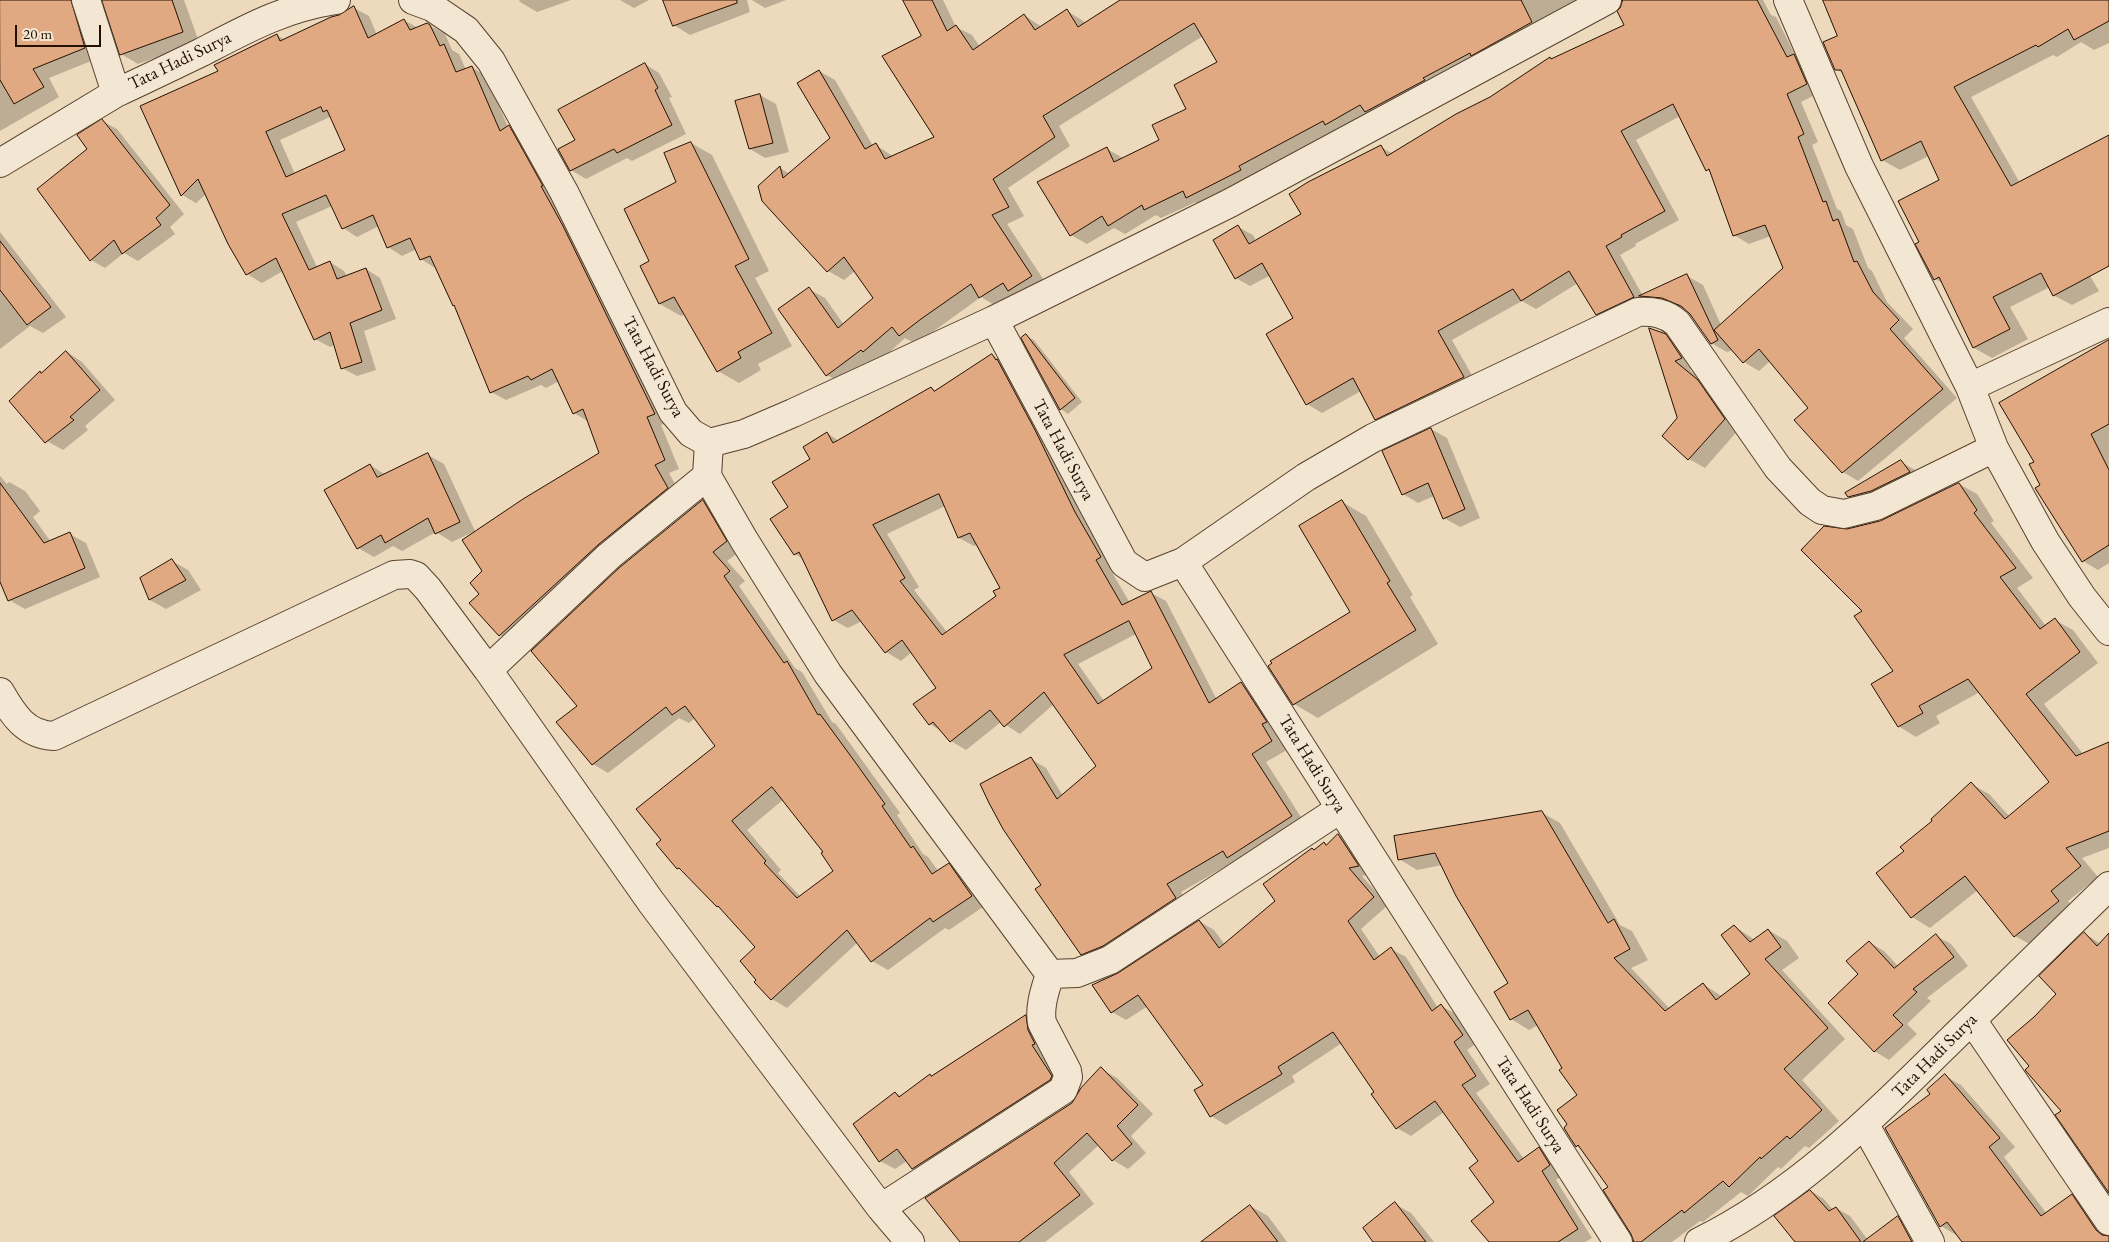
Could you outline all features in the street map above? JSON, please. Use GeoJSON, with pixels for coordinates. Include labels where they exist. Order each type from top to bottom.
{"type":"FeatureCollection","features":[{"type":"Feature","properties":{"kind":"street","name":"Tata Hadi Surya"},"geometry":{"type":"LineString","coordinates":[[86,0],[116,93],[241,30],[283,12],[311,4],[336,0]]}},
{"type":"Feature","properties":{"kind":"street","name":"Tata Hadi Surya"},"geometry":{"type":"LineString","coordinates":[[413,0],[432,7],[466,30],[490,61],[564,192],[674,412],[691,433],[709,443]]}},
{"type":"Feature","properties":{"kind":"street"},"geometry":{"type":"LineString","coordinates":[[1050,974],[828,674],[744,540],[707,476],[709,443],[744,434],[994,320],[1230,203],[1564,10],[1607,0]]}},
{"type":"Feature","properties":{"kind":"street"},"geometry":{"type":"LineString","coordinates":[[1788,0],[1859,166],[1970,387],[1994,448],[2045,541],[2082,597],[2109,631]]}},
{"type":"Feature","properties":{"kind":"street"},"geometry":{"type":"LineString","coordinates":[[0,163],[116,93]]}},
{"type":"Feature","properties":{"kind":"street"},"geometry":{"type":"LineString","coordinates":[[1184,562],[1306,476],[1373,438],[1638,312],[1657,312],[1677,323],[1778,468],[1810,502],[1822,510],[1844,514],[1876,506],[1994,448]]}},
{"type":"Feature","properties":{"kind":"street","name":"Tata Hadi Surya"},"geometry":{"type":"LineString","coordinates":[[994,320],[1124,563],[1145,577],[1184,562],[1618,1242]]}},
{"type":"Feature","properties":{"kind":"street"},"geometry":{"type":"LineString","coordinates":[[1970,387],[2109,322]]}},
{"type":"Feature","properties":{"kind":"street"},"geometry":{"type":"LineString","coordinates":[[488,670],[609,556],[707,476]]}},
{"type":"Feature","properties":{"kind":"street"},"geometry":{"type":"LineString","coordinates":[[0,692],[9,708],[23,724],[37,733],[54,736],[394,574],[405,573],[416,576],[428,589],[488,670],[651,902],[881,1208],[910,1242]]}},
{"type":"Feature","properties":{"kind":"street"},"geometry":{"type":"LineString","coordinates":[[1050,974],[1077,973],[1110,960],[1340,809]]}},
{"type":"Feature","properties":{"kind":"street","name":"Tata Hadi Surya"},"geometry":{"type":"LineString","coordinates":[[1699,1242],[1727,1228],[1807,1174],[1865,1125],[2109,886]]}},
{"type":"Feature","properties":{"kind":"street"},"geometry":{"type":"LineString","coordinates":[[881,1208],[1063,1090],[1068,1077],[1067,1071],[1042,1024],[1041,1017],[1050,974]]}},
{"type":"Feature","properties":{"kind":"street"},"geometry":{"type":"LineString","coordinates":[[1972,1020],[2109,1221]]}},
{"type":"Feature","properties":{"kind":"street"},"geometry":{"type":"LineString","coordinates":[[1865,1125],[1930,1242]]}},
{"type":"Feature","properties":{"kind":"building"},"geometry":{"type":"Polygon","coordinates":[[[0,0],[71,0],[85,48],[33,69],[44,87],[14,104],[0,80],[0,0]]]}},
{"type":"Feature","properties":{"kind":"building"},"geometry":{"type":"Polygon","coordinates":[[[102,0],[172,0],[183,32],[120,55],[102,0]]]}},
{"type":"Feature","properties":{"kind":"building"},"geometry":{"type":"Polygon","coordinates":[[[663,0],[737,0],[737,3],[673,26],[663,0]]]}},
{"type":"Feature","properties":{"kind":"building"},"geometry":{"type":"Polygon","coordinates":[[[903,0],[932,0],[947,31],[956,25],[973,50],[1024,14],[1035,30],[1067,9],[1078,27],[1120,0],[1521,0],[1532,22],[1471,56],[1470,53],[1423,78],[1425,80],[1365,112],[1360,105],[1325,125],[1323,121],[1239,166],[1241,170],[1186,198],[1183,191],[1144,210],[1142,205],[1108,226],[1102,216],[1070,236],[1037,182],[1107,147],[1114,162],[1159,140],[1152,125],[1186,109],[1174,85],[1217,62],[1194,23],[1043,116],[1055,137],[993,179],[1009,207],[992,215],[1032,276],[1008,291],[1003,283],[979,298],[971,284],[899,336],[892,327],[863,352],[861,350],[826,376],[778,309],[809,287],[838,328],[873,298],[844,257],[827,272],[762,201],[758,186],[780,166],[783,178],[830,138],[797,83],[819,70],[865,149],[876,143],[885,159],[934,137],[882,56],[921,36],[903,0]]]}},
{"type":"Feature","properties":{"kind":"building"},"geometry":{"type":"Polygon","coordinates":[[[1623,0],[1757,0],[1787,57],[1794,54],[1807,84],[1787,94],[1804,134],[1798,137],[1823,202],[1826,201],[1833,221],[1838,219],[1854,262],[1857,261],[1873,292],[1899,320],[1890,329],[1943,389],[1842,473],[1794,420],[1808,408],[1759,349],[1743,363],[1714,330],[1783,268],[1765,225],[1733,236],[1709,169],[1706,171],[1673,104],[1621,131],[1665,211],[1621,235],[1622,237],[1606,246],[1634,297],[1596,315],[1569,271],[1521,301],[1513,289],[1438,331],[1464,377],[1375,420],[1353,378],[1306,405],[1266,334],[1293,318],[1262,263],[1235,279],[1213,240],[1238,225],[1249,244],[1301,214],[1289,194],[1308,182],[1381,145],[1387,156],[1456,114],[1490,97],[1550,57],[1551,59],[1624,25],[1617,11],[1623,0]]]}},
{"type":"Feature","properties":{"kind":"building"},"geometry":{"type":"Polygon","coordinates":[[[1823,0],[2109,0],[2109,21],[2074,40],[2068,29],[2038,47],[2036,45],[1954,87],[2011,186],[2109,135],[2109,266],[2053,296],[2041,273],[1993,297],[2010,329],[1973,348],[1939,277],[1934,280],[1915,244],[1919,242],[1898,201],[1939,180],[1921,141],[1881,161],[1841,70],[1835,70],[1823,42],[1837,36],[1823,0]]]}},
{"type":"Feature","properties":{"kind":"building"},"geometry":{"type":"Polygon","coordinates":[[[354,6],[368,38],[404,19],[410,30],[427,23],[430,25],[440,46],[444,44],[456,72],[472,66],[500,131],[509,125],[543,186],[541,186],[563,226],[655,414],[647,417],[665,460],[655,465],[668,488],[599,544],[499,636],[469,603],[479,594],[470,583],[482,571],[462,540],[523,499],[599,453],[583,409],[573,414],[552,369],[531,380],[528,376],[490,393],[454,305],[430,256],[420,260],[410,238],[387,248],[373,215],[342,229],[326,195],[282,214],[309,270],[330,261],[337,279],[366,268],[382,310],[350,323],[362,362],[341,369],[330,332],[314,340],[276,258],[246,275],[228,244],[198,179],[181,196],[140,106],[218,71],[214,65],[277,34],[280,41],[339,15],[354,6]],[[321,107],[266,132],[286,177],[345,150],[327,110],[323,112],[321,107]]]}},
{"type":"Feature","properties":{"kind":"building"},"geometry":{"type":"Polygon","coordinates":[[[645,63],[658,88],[655,90],[672,125],[617,153],[614,149],[570,171],[558,149],[575,140],[558,110],[645,63]]]}},
{"type":"Feature","properties":{"kind":"building"},"geometry":{"type":"Polygon","coordinates":[[[760,94],[773,143],[749,149],[735,101],[760,94]]]}},
{"type":"Feature","properties":{"kind":"building"},"geometry":{"type":"Polygon","coordinates":[[[102,119],[170,205],[156,218],[161,225],[122,254],[114,240],[90,261],[37,189],[87,149],[77,135],[102,119]]]}},
{"type":"Feature","properties":{"kind":"building"},"geometry":{"type":"Polygon","coordinates":[[[691,142],[749,259],[735,266],[772,333],[738,352],[741,358],[717,372],[674,297],[659,304],[640,266],[649,261],[624,209],[676,182],[664,153],[691,142]]]}},
{"type":"Feature","properties":{"kind":"building"},"geometry":{"type":"Polygon","coordinates":[[[0,241],[51,307],[27,325],[0,290],[0,241]]]}},
{"type":"Feature","properties":{"kind":"building"},"geometry":{"type":"Polygon","coordinates":[[[1687,274],[1718,340],[1711,344],[1690,314],[1681,306],[1662,298],[1639,296],[1687,274]]]}},
{"type":"Feature","properties":{"kind":"building"},"geometry":{"type":"Polygon","coordinates":[[[1649,328],[1666,334],[1682,358],[1675,361],[1698,380],[1725,419],[1688,460],[1662,436],[1677,418],[1649,328]]]}},
{"type":"Feature","properties":{"kind":"building"},"geometry":{"type":"Polygon","coordinates":[[[1026,334],[1075,398],[1060,410],[1021,338],[1026,334]]]}},
{"type":"Feature","properties":{"kind":"building"},"geometry":{"type":"Polygon","coordinates":[[[2109,340],[2109,424],[2091,434],[2109,470],[2109,545],[2082,562],[2035,488],[2040,485],[2029,464],[2034,462],[1999,403],[2109,340]]]}},
{"type":"Feature","properties":{"kind":"building"},"geometry":{"type":"Polygon","coordinates":[[[66,351],[100,390],[70,417],[74,420],[45,443],[9,401],[40,371],[41,373],[66,351]]]}},
{"type":"Feature","properties":{"kind":"building"},"geometry":{"type":"Polygon","coordinates":[[[992,354],[997,359],[1035,430],[1075,512],[1101,557],[1096,560],[1122,605],[1151,591],[1209,703],[1241,682],[1267,722],[1262,724],[1272,741],[1252,754],[1292,816],[1227,858],[1223,851],[1167,884],[1176,898],[1103,946],[1081,955],[1035,889],[1041,885],[1003,829],[980,784],[1031,757],[1057,799],[1096,766],[1044,692],[1004,727],[990,710],[950,742],[933,722],[929,725],[913,704],[936,688],[902,640],[885,653],[852,610],[832,621],[799,552],[794,555],[770,519],[788,507],[772,482],[810,459],[803,447],[827,432],[833,443],[931,387],[934,391],[992,354]],[[939,494],[873,525],[905,578],[900,581],[942,635],[996,596],[993,591],[1000,588],[970,533],[958,538],[939,494]],[[1129,621],[1064,655],[1098,704],[1152,668],[1129,621]]]}},
{"type":"Feature","properties":{"kind":"building"},"geometry":{"type":"Polygon","coordinates":[[[1431,428],[1465,509],[1443,519],[1428,483],[1402,495],[1382,451],[1431,428]]]}},
{"type":"Feature","properties":{"kind":"building"},"geometry":{"type":"Polygon","coordinates":[[[428,453],[460,522],[435,534],[428,518],[385,543],[381,535],[357,549],[324,490],[370,464],[377,477],[428,453]]]}},
{"type":"Feature","properties":{"kind":"building"},"geometry":{"type":"Polygon","coordinates":[[[1901,460],[1910,472],[1871,491],[1848,497],[1845,493],[1901,460]]]}},
{"type":"Feature","properties":{"kind":"building"},"geometry":{"type":"Polygon","coordinates":[[[0,483],[44,543],[70,532],[85,568],[8,601],[0,582],[0,483]]]}},
{"type":"Feature","properties":{"kind":"building"},"geometry":{"type":"Polygon","coordinates":[[[1959,483],[1977,510],[1974,513],[2016,568],[2000,577],[2040,629],[2055,618],[2080,652],[2026,694],[2076,756],[2109,742],[2109,831],[2066,848],[2081,866],[2051,891],[2059,901],[2014,937],[1965,876],[1911,918],[1876,873],[1904,851],[1900,847],[1932,821],[1931,819],[1971,782],[2005,819],[2049,782],[1968,679],[1919,706],[1923,713],[1898,727],[1871,684],[1893,671],[1854,616],[1862,611],[1801,550],[1824,526],[1847,529],[1880,521],[1959,483]]]}},
{"type":"Feature","properties":{"kind":"building"},"geometry":{"type":"Polygon","coordinates":[[[703,500],[727,541],[713,552],[730,571],[724,576],[784,663],[787,661],[818,715],[820,714],[858,766],[885,804],[882,806],[911,848],[913,846],[932,874],[949,863],[972,896],[933,922],[930,918],[871,962],[847,930],[771,1000],[754,982],[756,980],[740,961],[755,947],[718,906],[679,868],[677,869],[656,844],[661,840],[636,809],[715,746],[685,706],[672,715],[666,707],[592,765],[556,722],[577,706],[531,651],[619,568],[703,500]],[[772,787],[732,821],[766,861],[764,863],[797,898],[833,871],[821,853],[823,852],[772,787]]]}},
{"type":"Feature","properties":{"kind":"building"},"geometry":{"type":"Polygon","coordinates":[[[1342,500],[1390,581],[1387,583],[1416,630],[1293,705],[1268,666],[1272,663],[1270,661],[1350,612],[1299,526],[1342,500]]]}},
{"type":"Feature","properties":{"kind":"building"},"geometry":{"type":"Polygon","coordinates":[[[172,559],[186,580],[149,600],[140,578],[172,559]]]}},
{"type":"Feature","properties":{"kind":"building"},"geometry":{"type":"Polygon","coordinates":[[[1542,811],[1608,923],[1614,919],[1630,949],[1614,958],[1665,1011],[1703,983],[1716,1000],[1750,974],[1721,935],[1734,925],[1750,942],[1768,929],[1781,947],[1765,959],[1828,1028],[1784,1069],[1822,1110],[1790,1139],[1787,1136],[1761,1159],[1760,1157],[1729,1187],[1723,1181],[1684,1213],[1682,1210],[1641,1242],[1634,1242],[1631,1234],[1603,1190],[1608,1187],[1578,1145],[1576,1147],[1564,1128],[1567,1124],[1557,1110],[1577,1095],[1559,1070],[1562,1068],[1528,1010],[1510,1020],[1494,992],[1508,983],[1456,896],[1435,853],[1398,860],[1394,836],[1542,811]]]}},
{"type":"Feature","properties":{"kind":"building"},"geometry":{"type":"Polygon","coordinates":[[[1338,834],[1359,866],[1349,868],[1374,897],[1348,921],[1374,960],[1391,947],[1432,1011],[1441,1004],[1463,1035],[1454,1042],[1476,1076],[1462,1085],[1518,1162],[1539,1147],[1550,1165],[1542,1171],[1578,1229],[1558,1242],[1489,1242],[1471,1221],[1494,1202],[1469,1168],[1478,1161],[1435,1101],[1396,1129],[1371,1094],[1374,1092],[1333,1032],[1278,1067],[1282,1074],[1210,1117],[1194,1090],[1203,1085],[1138,995],[1111,1013],[1092,985],[1118,973],[1199,920],[1219,948],[1275,901],[1263,884],[1312,848],[1314,850],[1324,842],[1326,845],[1338,834]]]}},
{"type":"Feature","properties":{"kind":"building"},"geometry":{"type":"Polygon","coordinates":[[[2084,932],[2097,946],[2109,933],[2109,1193],[2055,1115],[2061,1111],[2025,1070],[2029,1066],[2007,1040],[2034,1017],[2056,994],[2039,976],[2084,932]]]}},
{"type":"Feature","properties":{"kind":"building"},"geometry":{"type":"Polygon","coordinates":[[[1936,934],[1954,957],[1913,989],[1917,992],[1893,1015],[1903,1025],[1874,1052],[1828,1003],[1858,974],[1846,961],[1869,941],[1894,968],[1936,934]]]}},
{"type":"Feature","properties":{"kind":"building"},"geometry":{"type":"Polygon","coordinates":[[[1026,1015],[1028,1030],[1035,1044],[1032,1045],[1052,1076],[1050,1080],[912,1169],[897,1149],[879,1162],[853,1124],[895,1092],[899,1097],[930,1074],[931,1076],[1026,1015]]]}},
{"type":"Feature","properties":{"kind":"building"},"geometry":{"type":"Polygon","coordinates":[[[1101,1067],[1138,1105],[1117,1126],[1132,1144],[1112,1161],[1087,1133],[1054,1163],[1080,1195],[1019,1242],[960,1242],[925,1198],[1072,1103],[1081,1088],[1101,1067]]]}},
{"type":"Feature","properties":{"kind":"building"},"geometry":{"type":"Polygon","coordinates":[[[1945,1074],[2000,1138],[1989,1147],[2041,1216],[2072,1194],[2096,1230],[2102,1235],[2109,1236],[2109,1242],[1962,1242],[1947,1222],[1940,1227],[1885,1128],[1930,1094],[1927,1090],[1945,1074]]]}},
{"type":"Feature","properties":{"kind":"building"},"geometry":{"type":"Polygon","coordinates":[[[1810,1190],[1829,1211],[1836,1207],[1861,1242],[1795,1242],[1774,1216],[1810,1190]]]}},
{"type":"Feature","properties":{"kind":"building"},"geometry":{"type":"Polygon","coordinates":[[[1395,1202],[1426,1242],[1373,1242],[1363,1228],[1395,1202]]]}},
{"type":"Feature","properties":{"kind":"building"},"geometry":{"type":"Polygon","coordinates":[[[1250,1205],[1278,1242],[1201,1242],[1250,1205]]]}},
{"type":"Feature","properties":{"kind":"building"},"geometry":{"type":"Polygon","coordinates":[[[1898,1216],[1912,1242],[1863,1242],[1898,1216]]]}}]}
